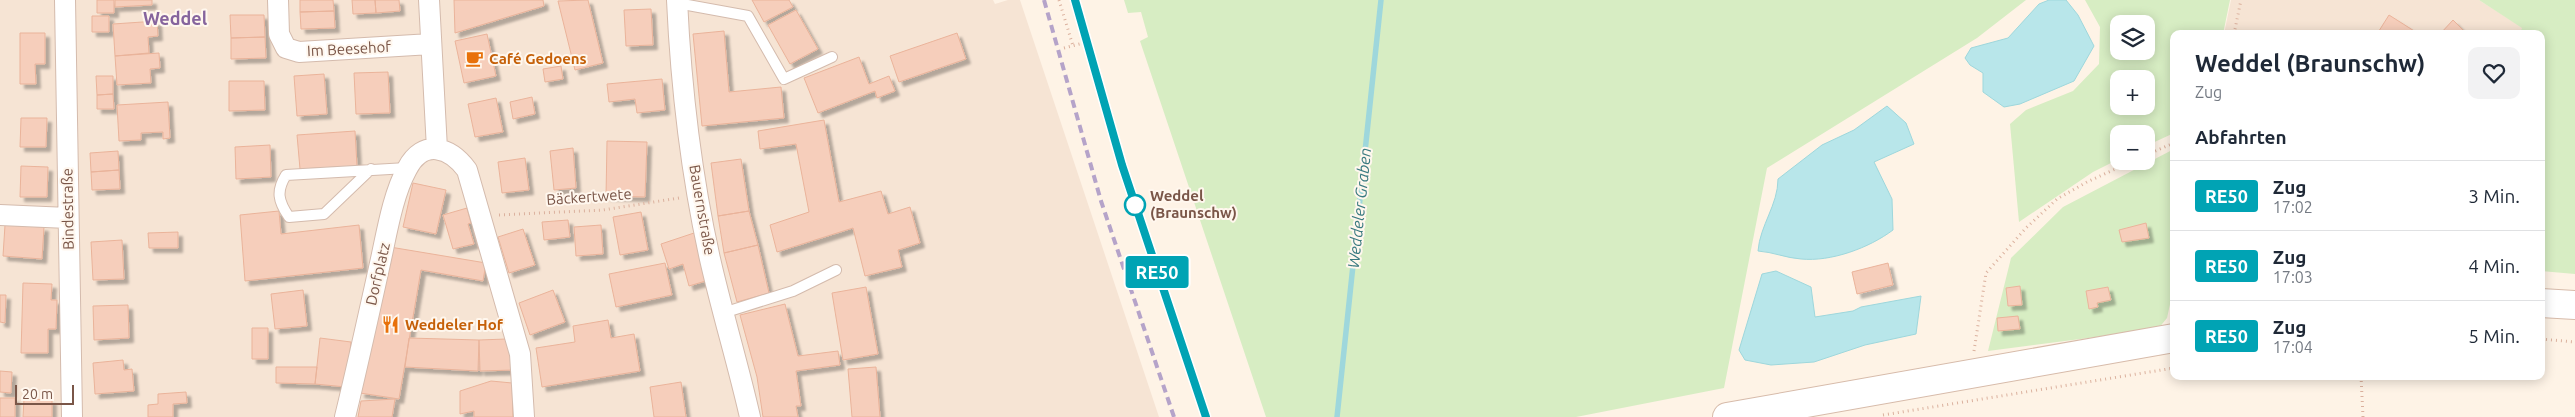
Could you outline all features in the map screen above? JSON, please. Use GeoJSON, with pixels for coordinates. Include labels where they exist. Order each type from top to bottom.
{"type":"FeatureCollection","features":[{"type":"Feature","properties":{"kind":"street","name":"Bindestraße"},"geometry":{"type":"LineString","coordinates":[[65,0],[72,417]]}},
{"type":"Feature","properties":{"kind":"street","name":"Im Beesehof"},"geometry":{"type":"LineString","coordinates":[[278,0],[280,34],[286,48],[299,52],[431,44]]}},
{"type":"Feature","properties":{"kind":"street"},"geometry":{"type":"LineString","coordinates":[[428,0],[437,149]]}},
{"type":"Feature","properties":{"kind":"street","name":"Bauernstraße"},"geometry":{"type":"LineString","coordinates":[[677,1],[685,108],[698,196],[723,313],[750,417]]}},
{"type":"Feature","properties":{"kind":"street"},"geometry":{"type":"LineString","coordinates":[[407,168],[424,152],[437,149],[449,152],[458,158],[467,170],[520,354],[524,417]]}},
{"type":"Feature","properties":{"kind":"street","name":"Dorfplatz"},"geometry":{"type":"LineString","coordinates":[[345,417],[385,239],[407,168]]}},
{"type":"Feature","properties":{"kind":"street"},"geometry":{"type":"LineString","coordinates":[[0,215],[68,218]]}},
{"type":"Feature","properties":{"kind":"street"},"geometry":{"type":"LineString","coordinates":[[2545,303],[2575,305]]}},
{"type":"Feature","properties":{"kind":"street"},"geometry":{"type":"LineString","coordinates":[[1727,417],[2170,339]]}},
{"type":"Feature","properties":{"kind":"lane"},"geometry":{"type":"LineString","coordinates":[[677,1],[748,16],[784,78],[832,57]]}},
{"type":"Feature","properties":{"kind":"lane"},"geometry":{"type":"LineString","coordinates":[[371,169],[324,214],[289,217],[280,204],[278,187],[286,175],[371,169],[407,168]]}},
{"type":"Feature","properties":{"kind":"lane"},"geometry":{"type":"LineString","coordinates":[[723,313],[793,291],[836,270]]}},
{"type":"Feature","properties":{"kind":"path"},"geometry":{"type":"LineString","coordinates":[[1059,0],[1073,46]]}},
{"type":"Feature","properties":{"kind":"path"},"geometry":{"type":"LineString","coordinates":[[2235,30],[2241,0]]}},
{"type":"Feature","properties":{"kind":"path"},"geometry":{"type":"LineString","coordinates":[[1064,48],[1083,43]]}},
{"type":"Feature","properties":{"kind":"path"},"geometry":{"type":"LineString","coordinates":[[2155,151],[2170,145]]}},
{"type":"Feature","properties":{"kind":"path"},"geometry":{"type":"LineString","coordinates":[[1976,372],[1974,351],[1986,273],[2026,228],[2057,199],[2113,170]]}},
{"type":"Feature","properties":{"kind":"path","name":"Bäckertwete"},"geometry":{"type":"LineString","coordinates":[[482,219],[507,213],[603,210],[698,196]]}},
{"type":"Feature","properties":{"kind":"path"},"geometry":{"type":"LineString","coordinates":[[2545,339],[2575,342]]}},
{"type":"Feature","properties":{"kind":"path"},"geometry":{"type":"LineString","coordinates":[[1876,415],[1894,415],[2170,369]]}},
{"type":"Feature","properties":{"kind":"path"},"geometry":{"type":"LineString","coordinates":[[2361,380],[2363,417]]}},
{"type":"Feature","properties":{"kind":"shaded area"},"geometry":{"type":"Polygon","coordinates":[[[0,0],[993,0],[995,4],[1008,0],[1020,0],[1159,417],[0,417],[0,0]]]}},
{"type":"Feature","properties":{"kind":"shaded area"},"geometry":{"type":"Polygon","coordinates":[[[2231,0],[2479,0],[2523,28],[2522,30],[2225,30],[2231,0]]]}},
{"type":"Feature","properties":{"kind":"green space"},"geometry":{"type":"Polygon","coordinates":[[[1124,0],[2026,0],[1977,38],[1767,168],[1724,388],[1576,417],[1266,417],[1140,41],[1148,37],[1141,12],[1128,13],[1124,0]]]}},
{"type":"Feature","properties":{"kind":"green space"},"geometry":{"type":"Polygon","coordinates":[[[2085,0],[2230,0],[2224,30],[2170,30],[2170,135],[2155,142],[2155,125],[2110,125],[2110,164],[2093,172],[2019,222],[2010,124],[2026,110],[2073,91],[2099,64],[2100,27],[2085,0]]]}},
{"type":"Feature","properties":{"kind":"green space"},"geometry":{"type":"Polygon","coordinates":[[[2479,0],[2575,0],[2575,274],[2545,271],[2545,30],[2521,30],[2522,28],[2479,0]]]}},
{"type":"Feature","properties":{"kind":"green space"},"geometry":{"type":"Polygon","coordinates":[[[2170,151],[2170,304],[2167,318],[2158,329],[1988,351],[2011,258],[2063,207],[2134,170],[2155,170],[2155,159],[2170,151]]]}},
{"type":"Feature","properties":{"kind":"water"},"geometry":{"type":"Polygon","coordinates":[[[2049,0],[2066,0],[2078,15],[2094,46],[2074,81],[2020,104],[2004,107],[1983,92],[1983,73],[1970,65],[1965,58],[1971,48],[2008,38],[2039,4],[2049,0]]]}},
{"type":"Feature","properties":{"kind":"water"},"geometry":{"type":"Polygon","coordinates":[[[1887,106],[1906,123],[1914,144],[1874,162],[1892,199],[1893,230],[1873,243],[1861,248],[1825,258],[1795,258],[1758,251],[1762,232],[1775,198],[1778,179],[1822,145],[1854,130],[1887,106]]]}},
{"type":"Feature","properties":{"kind":"water"},"geometry":{"type":"Polygon","coordinates":[[[1776,271],[1811,287],[1815,317],[1921,296],[1916,334],[1865,345],[1814,362],[1771,365],[1745,360],[1739,350],[1762,274],[1776,271]]]}},
{"type":"Feature","properties":{"kind":"building"},"geometry":{"type":"Polygon","coordinates":[[[97,0],[114,0],[114,13],[97,13],[97,0]]]}},
{"type":"Feature","properties":{"kind":"building"},"geometry":{"type":"Polygon","coordinates":[[[115,0],[152,0],[152,5],[115,7],[115,0]]]}},
{"type":"Feature","properties":{"kind":"building"},"geometry":{"type":"Polygon","coordinates":[[[300,0],[333,0],[334,11],[300,12],[300,0]]]}},
{"type":"Feature","properties":{"kind":"building"},"geometry":{"type":"Polygon","coordinates":[[[352,0],[375,0],[376,13],[353,14],[352,0]]]}},
{"type":"Feature","properties":{"kind":"building"},"geometry":{"type":"Polygon","coordinates":[[[375,0],[399,0],[400,11],[376,13],[375,0]]]}},
{"type":"Feature","properties":{"kind":"building"},"geometry":{"type":"Polygon","coordinates":[[[454,0],[543,0],[544,6],[455,33],[454,0]]]}},
{"type":"Feature","properties":{"kind":"building"},"geometry":{"type":"Polygon","coordinates":[[[588,0],[603,63],[575,70],[558,1],[588,0]]]}},
{"type":"Feature","properties":{"kind":"building"},"geometry":{"type":"Polygon","coordinates":[[[752,0],[789,0],[793,7],[764,22],[752,0]]]}},
{"type":"Feature","properties":{"kind":"building"},"geometry":{"type":"Polygon","coordinates":[[[651,9],[653,45],[626,46],[624,10],[651,9]]]}},
{"type":"Feature","properties":{"kind":"building"},"geometry":{"type":"Polygon","coordinates":[[[796,10],[818,49],[790,64],[768,25],[796,10]]]}},
{"type":"Feature","properties":{"kind":"building"},"geometry":{"type":"Polygon","coordinates":[[[334,11],[335,28],[301,29],[300,12],[334,11]]]}},
{"type":"Feature","properties":{"kind":"building"},"geometry":{"type":"Polygon","coordinates":[[[230,15],[264,15],[265,37],[231,38],[230,15]]]}},
{"type":"Feature","properties":{"kind":"building"},"geometry":{"type":"Polygon","coordinates":[[[2389,15],[2413,30],[2380,30],[2389,15]]]}},
{"type":"Feature","properties":{"kind":"building"},"geometry":{"type":"Polygon","coordinates":[[[92,16],[109,16],[109,32],[92,32],[92,16]]]}},
{"type":"Feature","properties":{"kind":"building"},"geometry":{"type":"Polygon","coordinates":[[[2453,20],[2463,30],[2444,30],[2453,20]]]}},
{"type":"Feature","properties":{"kind":"building"},"geometry":{"type":"Polygon","coordinates":[[[157,21],[158,36],[148,37],[149,53],[115,56],[113,24],[157,21]]]}},
{"type":"Feature","properties":{"kind":"building"},"geometry":{"type":"Polygon","coordinates":[[[724,31],[729,92],[781,87],[784,118],[702,126],[693,34],[724,31]]]}},
{"type":"Feature","properties":{"kind":"building"},"geometry":{"type":"Polygon","coordinates":[[[20,33],[45,33],[45,64],[35,64],[36,84],[20,84],[20,33]]]}},
{"type":"Feature","properties":{"kind":"building"},"geometry":{"type":"Polygon","coordinates":[[[957,33],[966,59],[899,82],[890,56],[957,33]]]}},
{"type":"Feature","properties":{"kind":"building","name":"Café Gedoens"},"geometry":{"type":"Polygon","coordinates":[[[487,34],[496,76],[464,83],[455,41],[487,34]]]}},
{"type":"Feature","properties":{"kind":"building"},"geometry":{"type":"Polygon","coordinates":[[[265,37],[266,58],[231,59],[231,38],[265,37]]]}},
{"type":"Feature","properties":{"kind":"building"},"geometry":{"type":"Polygon","coordinates":[[[159,53],[160,68],[150,69],[151,83],[117,85],[115,56],[159,53]]]}},
{"type":"Feature","properties":{"kind":"building"},"geometry":{"type":"Polygon","coordinates":[[[859,57],[869,84],[889,76],[895,91],[877,98],[875,91],[818,113],[804,78],[859,57]]]}},
{"type":"Feature","properties":{"kind":"building"},"geometry":{"type":"Polygon","coordinates":[[[561,66],[563,79],[545,82],[543,69],[561,66]]]}},
{"type":"Feature","properties":{"kind":"building"},"geometry":{"type":"Polygon","coordinates":[[[388,72],[390,113],[356,114],[354,73],[388,72]]]}},
{"type":"Feature","properties":{"kind":"building"},"geometry":{"type":"Polygon","coordinates":[[[324,74],[327,114],[297,116],[294,76],[324,74]]]}},
{"type":"Feature","properties":{"kind":"building"},"geometry":{"type":"Polygon","coordinates":[[[96,76],[113,76],[113,94],[97,95],[96,76]]]}},
{"type":"Feature","properties":{"kind":"building"},"geometry":{"type":"Polygon","coordinates":[[[662,79],[665,110],[637,113],[635,99],[609,102],[607,84],[662,79]]]}},
{"type":"Feature","properties":{"kind":"building"},"geometry":{"type":"Polygon","coordinates":[[[229,81],[264,81],[265,110],[229,111],[229,81]]]}},
{"type":"Feature","properties":{"kind":"building"},"geometry":{"type":"Polygon","coordinates":[[[113,94],[114,109],[97,109],[97,95],[113,94]]]}},
{"type":"Feature","properties":{"kind":"building"},"geometry":{"type":"Polygon","coordinates":[[[532,97],[535,114],[513,119],[510,102],[532,97]]]}},
{"type":"Feature","properties":{"kind":"building"},"geometry":{"type":"Polygon","coordinates":[[[496,98],[503,132],[475,137],[468,104],[496,98]]]}},
{"type":"Feature","properties":{"kind":"building"},"geometry":{"type":"Polygon","coordinates":[[[168,102],[170,138],[163,139],[163,132],[141,133],[141,140],[119,141],[117,105],[168,102]]]}},
{"type":"Feature","properties":{"kind":"building"},"geometry":{"type":"Polygon","coordinates":[[[21,118],[47,118],[46,147],[20,147],[21,118]]]}},
{"type":"Feature","properties":{"kind":"building"},"geometry":{"type":"Polygon","coordinates":[[[824,120],[839,202],[881,191],[888,214],[910,207],[920,243],[898,250],[902,267],[865,276],[853,228],[777,252],[770,225],[809,212],[796,144],[760,149],[758,131],[824,120]]]}},
{"type":"Feature","properties":{"kind":"building"},"geometry":{"type":"Polygon","coordinates":[[[355,131],[357,166],[300,169],[297,135],[355,131]]]}},
{"type":"Feature","properties":{"kind":"building"},"geometry":{"type":"Polygon","coordinates":[[[607,141],[647,142],[645,197],[606,196],[607,141]]]}},
{"type":"Feature","properties":{"kind":"building"},"geometry":{"type":"Polygon","coordinates":[[[270,145],[271,177],[236,179],[235,147],[270,145]]]}},
{"type":"Feature","properties":{"kind":"building"},"geometry":{"type":"Polygon","coordinates":[[[573,148],[576,188],[554,190],[550,151],[573,148]]]}},
{"type":"Feature","properties":{"kind":"building"},"geometry":{"type":"Polygon","coordinates":[[[118,151],[119,170],[91,172],[90,153],[118,151]]]}},
{"type":"Feature","properties":{"kind":"building"},"geometry":{"type":"Polygon","coordinates":[[[525,158],[529,190],[502,193],[498,162],[525,158]]]}},
{"type":"Feature","properties":{"kind":"building"},"geometry":{"type":"Polygon","coordinates":[[[741,159],[749,211],[718,216],[711,163],[741,159]]]}},
{"type":"Feature","properties":{"kind":"building"},"geometry":{"type":"Polygon","coordinates":[[[21,166],[48,167],[47,197],[20,197],[21,166]]]}},
{"type":"Feature","properties":{"kind":"building"},"geometry":{"type":"Polygon","coordinates":[[[119,170],[120,189],[92,190],[91,172],[119,170]]]}},
{"type":"Feature","properties":{"kind":"building"},"geometry":{"type":"Polygon","coordinates":[[[413,183],[446,190],[436,234],[403,227],[413,183]]]}},
{"type":"Feature","properties":{"kind":"building"},"geometry":{"type":"Polygon","coordinates":[[[467,208],[471,223],[468,224],[474,244],[453,249],[443,215],[467,208]]]}},
{"type":"Feature","properties":{"kind":"building"},"geometry":{"type":"Polygon","coordinates":[[[279,211],[281,234],[359,225],[363,268],[245,281],[240,215],[279,211]]]}},
{"type":"Feature","properties":{"kind":"building"},"geometry":{"type":"Polygon","coordinates":[[[749,211],[758,245],[724,253],[718,216],[749,211]]]}},
{"type":"Feature","properties":{"kind":"building"},"geometry":{"type":"Polygon","coordinates":[[[641,212],[648,250],[620,255],[613,217],[641,212]]]}},
{"type":"Feature","properties":{"kind":"building"},"geometry":{"type":"Polygon","coordinates":[[[568,220],[570,237],[544,240],[542,222],[568,220]]]}},
{"type":"Feature","properties":{"kind":"building"},"geometry":{"type":"Polygon","coordinates":[[[2146,223],[2149,238],[2122,242],[2119,230],[2146,223]]]}},
{"type":"Feature","properties":{"kind":"building"},"geometry":{"type":"Polygon","coordinates":[[[5,225],[44,227],[42,259],[3,256],[5,225]]]}},
{"type":"Feature","properties":{"kind":"building"},"geometry":{"type":"Polygon","coordinates":[[[601,225],[603,254],[576,256],[574,227],[601,225]]]}},
{"type":"Feature","properties":{"kind":"building"},"geometry":{"type":"Polygon","coordinates":[[[523,229],[535,265],[509,273],[498,237],[523,229]]]}},
{"type":"Feature","properties":{"kind":"building"},"geometry":{"type":"Polygon","coordinates":[[[178,232],[178,248],[149,248],[148,233],[178,232]]]}},
{"type":"Feature","properties":{"kind":"building"},"geometry":{"type":"Polygon","coordinates":[[[694,233],[709,280],[689,286],[683,264],[669,269],[661,244],[694,233]]]}},
{"type":"Feature","properties":{"kind":"building"},"geometry":{"type":"Polygon","coordinates":[[[122,240],[124,279],[93,280],[91,242],[122,240]]]}},
{"type":"Feature","properties":{"kind":"building"},"geometry":{"type":"Polygon","coordinates":[[[758,245],[769,293],[737,302],[724,253],[758,245]]]}},
{"type":"Feature","properties":{"kind":"building","name":"Weddeler Hof"},"geometry":{"type":"Polygon","coordinates":[[[384,246],[486,263],[483,281],[421,270],[399,399],[360,393],[384,246]]]}},
{"type":"Feature","properties":{"kind":"building"},"geometry":{"type":"Polygon","coordinates":[[[665,263],[672,295],[616,307],[609,274],[665,263]]]}},
{"type":"Feature","properties":{"kind":"building"},"geometry":{"type":"Polygon","coordinates":[[[1888,263],[1893,285],[1857,294],[1852,272],[1888,263]]]}},
{"type":"Feature","properties":{"kind":"building"},"geometry":{"type":"Polygon","coordinates":[[[23,283],[52,284],[51,300],[57,300],[56,329],[48,329],[48,353],[21,353],[23,283]]]}},
{"type":"Feature","properties":{"kind":"building"},"geometry":{"type":"Polygon","coordinates":[[[2020,286],[2022,305],[2008,306],[2006,288],[2020,286]]]}},
{"type":"Feature","properties":{"kind":"building"},"geometry":{"type":"Polygon","coordinates":[[[866,287],[878,354],[843,360],[832,293],[866,287]]]}},
{"type":"Feature","properties":{"kind":"building"},"geometry":{"type":"Polygon","coordinates":[[[2108,287],[2111,300],[2097,303],[2098,307],[2089,309],[2086,291],[2108,287]]]}},
{"type":"Feature","properties":{"kind":"building"},"geometry":{"type":"Polygon","coordinates":[[[303,290],[307,326],[275,329],[271,294],[303,290]]]}},
{"type":"Feature","properties":{"kind":"building"},"geometry":{"type":"Polygon","coordinates":[[[553,290],[565,322],[530,335],[519,303],[553,290]]]}},
{"type":"Feature","properties":{"kind":"building"},"geometry":{"type":"Polygon","coordinates":[[[0,295],[6,295],[5,323],[0,322],[0,295]]]}},
{"type":"Feature","properties":{"kind":"building"},"geometry":{"type":"Polygon","coordinates":[[[785,304],[798,356],[838,351],[840,365],[796,371],[801,406],[796,406],[798,417],[763,417],[757,377],[740,315],[785,304]]]}},
{"type":"Feature","properties":{"kind":"building"},"geometry":{"type":"Polygon","coordinates":[[[128,305],[129,338],[94,340],[93,306],[128,305]]]}},
{"type":"Feature","properties":{"kind":"building"},"geometry":{"type":"Polygon","coordinates":[[[2018,316],[2020,329],[1998,331],[1997,318],[2018,316]]]}},
{"type":"Feature","properties":{"kind":"building"},"geometry":{"type":"Polygon","coordinates":[[[608,320],[611,338],[634,334],[640,371],[542,387],[536,348],[575,342],[573,326],[608,320]]]}},
{"type":"Feature","properties":{"kind":"building"},"geometry":{"type":"Polygon","coordinates":[[[252,328],[268,328],[268,359],[252,359],[252,328]]]}},
{"type":"Feature","properties":{"kind":"building"},"geometry":{"type":"Polygon","coordinates":[[[320,338],[351,342],[346,387],[315,384],[320,338]]]}},
{"type":"Feature","properties":{"kind":"building"},"geometry":{"type":"Polygon","coordinates":[[[409,338],[479,340],[478,371],[405,367],[409,338]]]}},
{"type":"Feature","properties":{"kind":"building"},"geometry":{"type":"Polygon","coordinates":[[[506,339],[514,370],[480,371],[479,340],[506,339]]]}},
{"type":"Feature","properties":{"kind":"building"},"geometry":{"type":"Polygon","coordinates":[[[123,360],[124,370],[132,369],[134,391],[95,394],[93,363],[123,360]]]}},
{"type":"Feature","properties":{"kind":"building"},"geometry":{"type":"Polygon","coordinates":[[[276,367],[317,367],[315,384],[276,383],[276,367]]]}},
{"type":"Feature","properties":{"kind":"building"},"geometry":{"type":"Polygon","coordinates":[[[876,367],[880,417],[852,417],[848,369],[876,367]]]}},
{"type":"Feature","properties":{"kind":"building"},"geometry":{"type":"Polygon","coordinates":[[[0,371],[12,372],[11,393],[0,392],[0,371]]]}},
{"type":"Feature","properties":{"kind":"building"},"geometry":{"type":"Polygon","coordinates":[[[491,381],[512,383],[513,417],[474,417],[474,411],[460,414],[460,391],[491,381]]]}},
{"type":"Feature","properties":{"kind":"building"},"geometry":{"type":"Polygon","coordinates":[[[681,382],[686,417],[654,417],[650,387],[681,382]]]}},
{"type":"Feature","properties":{"kind":"building"},"geometry":{"type":"Polygon","coordinates":[[[186,392],[187,403],[173,404],[173,417],[148,417],[148,405],[158,404],[158,394],[186,392]]]}},
{"type":"Feature","properties":{"kind":"building"},"geometry":{"type":"Polygon","coordinates":[[[0,398],[15,398],[15,417],[0,417],[0,398]]]}},
{"type":"Feature","properties":{"kind":"building"},"geometry":{"type":"Polygon","coordinates":[[[24,399],[52,400],[52,417],[23,417],[24,399]]]}},
{"type":"Feature","properties":{"kind":"building"},"geometry":{"type":"Polygon","coordinates":[[[395,399],[392,417],[358,417],[361,401],[395,399]]]}},
{"type":"Feature","properties":{"kind":"waterway","name":"Weddeler Graben"},"geometry":{"type":"LineString","coordinates":[[1337,417],[1381,0]]}},
{"type":"Feature","properties":{"kind":"railway"},"geometry":{"type":"LineString","coordinates":[[1044,0],[1101,201],[1174,417]]}},
{"type":"Feature","properties":{"kind":"railway"},"geometry":{"type":"LineString","coordinates":[[1075,0],[1122,165],[1206,417]]}},
{"type":"Feature","properties":{"kind":"train","name":"RE50"},"geometry":{"type":"LineString","coordinates":[[1075,0],[1122,165],[1206,417]]}},
{"type":"Feature","properties":{"kind":"place","name":"Café Gedoens"},"geometry":{"type":"Point","coordinates":[475,59]}},
{"type":"Feature","properties":{"kind":"place","name":"Weddel (Braunschw)"},"geometry":{"type":"Point","coordinates":[1135,205]}},
{"type":"Feature","properties":{"kind":"place","name":"Weddeler Hof"},"geometry":{"type":"Point","coordinates":[391,325]}},
{"type":"Feature","properties":{"kind":"district","name":"Weddel"},"geometry":{"type":"Point","coordinates":[175,19]}}]}
